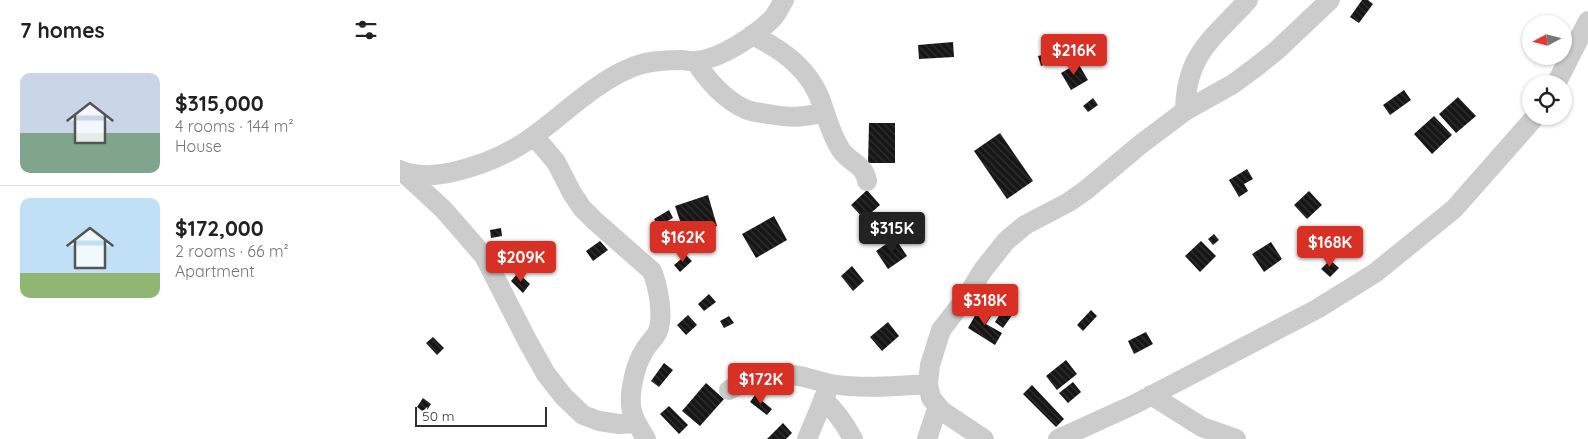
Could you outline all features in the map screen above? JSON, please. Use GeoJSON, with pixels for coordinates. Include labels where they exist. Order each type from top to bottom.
{"type":"FeatureCollection","features":[{"type":"Feature","properties":{"kind":"street"},"geometry":{"type":"LineString","coordinates":[[401,171],[424,175],[445,174],[473,167],[502,156],[534,136],[610,79],[629,68],[650,62],[667,60],[695,61],[707,59],[724,52],[752,35],[773,18],[784,0]]}},
{"type":"Feature","properties":{"kind":"street"},"geometry":{"type":"LineString","coordinates":[[1186,111],[1187,87],[1197,58],[1206,44],[1248,0]]}},
{"type":"Feature","properties":{"kind":"street"},"geometry":{"type":"LineString","coordinates":[[984,439],[942,411],[931,398],[928,384],[930,365],[941,330],[965,299],[983,270],[1006,241],[1025,225],[1069,202],[1186,111],[1233,84],[1256,68],[1276,51],[1322,3]]}},
{"type":"Feature","properties":{"kind":"street"},"geometry":{"type":"LineString","coordinates":[[1560,75],[1588,20]]}},
{"type":"Feature","properties":{"kind":"street"},"geometry":{"type":"LineString","coordinates":[[752,35],[795,61],[812,83],[834,139],[842,152],[866,172],[867,181]]}},
{"type":"Feature","properties":{"kind":"street"},"geometry":{"type":"LineString","coordinates":[[695,61],[703,73],[716,86],[732,101],[746,110],[791,118],[825,112]]}},
{"type":"Feature","properties":{"kind":"street"},"geometry":{"type":"LineString","coordinates":[[1058,439],[1151,395],[1317,309],[1375,272],[1454,209],[1528,125]]}},
{"type":"Feature","properties":{"kind":"street"},"geometry":{"type":"LineString","coordinates":[[534,136],[556,162],[582,208],[652,271],[656,282],[659,327],[657,334],[642,353],[633,382],[630,400],[632,412],[641,431]]}},
{"type":"Feature","properties":{"kind":"street"},"geometry":{"type":"LineString","coordinates":[[401,171],[444,210],[484,256],[546,374],[564,397],[584,415],[599,421],[619,424],[641,431]]}},
{"type":"Feature","properties":{"kind":"street"},"geometry":{"type":"LineString","coordinates":[[729,390],[752,378],[780,372],[827,392],[860,386],[928,384]]}},
{"type":"Feature","properties":{"kind":"street"},"geometry":{"type":"LineString","coordinates":[[807,439],[827,392]]}},
{"type":"Feature","properties":{"kind":"street"},"geometry":{"type":"LineString","coordinates":[[827,392],[835,410],[853,439]]}},
{"type":"Feature","properties":{"kind":"street"},"geometry":{"type":"LineString","coordinates":[[1151,395],[1202,427],[1236,439]]}},
{"type":"Feature","properties":{"kind":"street"},"geometry":{"type":"LineString","coordinates":[[927,439],[938,406]]}},
{"type":"Feature","properties":{"kind":"building"},"geometry":{"type":"Polygon","coordinates":[[[1362,0],[1368,0],[1373,4],[1359,23],[1350,17],[1362,0]]]}},
{"type":"Feature","properties":{"kind":"building"},"geometry":{"type":"Polygon","coordinates":[[[953,42],[954,57],[919,59],[918,45],[953,42]]]}},
{"type":"Feature","properties":{"kind":"building"},"geometry":{"type":"Polygon","coordinates":[[[1046,54],[1049,63],[1041,66],[1038,56],[1046,54]]]}},
{"type":"Feature","properties":{"kind":"building"},"geometry":{"type":"Polygon","coordinates":[[[1078,63],[1088,80],[1071,90],[1061,73],[1078,63]]]}},
{"type":"Feature","properties":{"kind":"building"},"geometry":{"type":"Polygon","coordinates":[[[1404,90],[1411,100],[1390,115],[1383,105],[1404,90]]]}},
{"type":"Feature","properties":{"kind":"building"},"geometry":{"type":"Polygon","coordinates":[[[1458,97],[1476,116],[1456,133],[1439,114],[1458,97]]]}},
{"type":"Feature","properties":{"kind":"building"},"geometry":{"type":"Polygon","coordinates":[[[1093,98],[1098,105],[1088,112],[1083,106],[1093,98]]]}},
{"type":"Feature","properties":{"kind":"building"},"geometry":{"type":"Polygon","coordinates":[[[1434,116],[1452,135],[1432,154],[1414,134],[1434,116]]]}},
{"type":"Feature","properties":{"kind":"building"},"geometry":{"type":"Polygon","coordinates":[[[869,123],[895,123],[895,163],[868,163],[869,123]]]}},
{"type":"Feature","properties":{"kind":"building"},"geometry":{"type":"Polygon","coordinates":[[[1000,133],[1033,181],[1007,199],[974,151],[1000,133]]]}},
{"type":"Feature","properties":{"kind":"building"},"geometry":{"type":"Polygon","coordinates":[[[1247,169],[1253,179],[1244,184],[1248,191],[1239,197],[1229,180],[1247,169]]]}},
{"type":"Feature","properties":{"kind":"building"},"geometry":{"type":"Polygon","coordinates":[[[867,190],[880,205],[864,219],[851,205],[867,190]]]}},
{"type":"Feature","properties":{"kind":"building"},"geometry":{"type":"Polygon","coordinates":[[[1309,191],[1322,205],[1307,219],[1294,205],[1309,191]]]}},
{"type":"Feature","properties":{"kind":"building"},"geometry":{"type":"Polygon","coordinates":[[[708,195],[717,226],[685,236],[675,206],[708,195]]]}},
{"type":"Feature","properties":{"kind":"building"},"geometry":{"type":"Polygon","coordinates":[[[669,210],[673,218],[658,226],[654,219],[669,210]]]}},
{"type":"Feature","properties":{"kind":"building"},"geometry":{"type":"Polygon","coordinates":[[[774,216],[787,240],[756,258],[742,234],[774,216]]]}},
{"type":"Feature","properties":{"kind":"building"},"geometry":{"type":"Polygon","coordinates":[[[501,228],[502,236],[491,238],[490,230],[501,228]]]}},
{"type":"Feature","properties":{"kind":"building"},"geometry":{"type":"Polygon","coordinates":[[[1214,234],[1219,240],[1213,245],[1208,239],[1214,234]]]}},
{"type":"Feature","properties":{"kind":"building"},"geometry":{"type":"Polygon","coordinates":[[[895,238],[907,256],[888,269],[876,251],[895,238]]]}},
{"type":"Feature","properties":{"kind":"building"},"geometry":{"type":"Polygon","coordinates":[[[600,241],[608,250],[593,261],[586,251],[600,241]]]}},
{"type":"Feature","properties":{"kind":"building"},"geometry":{"type":"Polygon","coordinates":[[[1201,241],[1216,256],[1200,272],[1185,256],[1201,241]]]}},
{"type":"Feature","properties":{"kind":"building"},"geometry":{"type":"Polygon","coordinates":[[[1271,242],[1282,259],[1264,272],[1252,254],[1271,242]]]}},
{"type":"Feature","properties":{"kind":"building"},"geometry":{"type":"Polygon","coordinates":[[[686,255],[692,261],[680,272],[674,265],[686,255]]]}},
{"type":"Feature","properties":{"kind":"building"},"geometry":{"type":"Polygon","coordinates":[[[1330,260],[1339,268],[1330,277],[1321,269],[1330,260]]]}},
{"type":"Feature","properties":{"kind":"building"},"geometry":{"type":"Polygon","coordinates":[[[852,266],[864,281],[853,291],[841,276],[852,266]]]}},
{"type":"Feature","properties":{"kind":"building"},"geometry":{"type":"Polygon","coordinates":[[[518,273],[530,284],[523,293],[511,281],[518,273]]]}},
{"type":"Feature","properties":{"kind":"building"},"geometry":{"type":"Polygon","coordinates":[[[709,294],[716,302],[704,311],[698,304],[709,294]]]}},
{"type":"Feature","properties":{"kind":"building"},"geometry":{"type":"Polygon","coordinates":[[[981,305],[993,313],[986,324],[1002,333],[995,345],[968,328],[981,305]]]}},
{"type":"Feature","properties":{"kind":"building"},"geometry":{"type":"Polygon","coordinates":[[[1004,308],[1013,314],[1003,328],[995,322],[1004,308]]]}},
{"type":"Feature","properties":{"kind":"building"},"geometry":{"type":"Polygon","coordinates":[[[1091,310],[1097,316],[1083,331],[1077,325],[1091,310]]]}},
{"type":"Feature","properties":{"kind":"building"},"geometry":{"type":"Polygon","coordinates":[[[688,315],[697,325],[686,335],[677,325],[688,315]]]}},
{"type":"Feature","properties":{"kind":"building"},"geometry":{"type":"Polygon","coordinates":[[[729,316],[734,323],[724,328],[720,321],[729,316]]]}},
{"type":"Feature","properties":{"kind":"building"},"geometry":{"type":"Polygon","coordinates":[[[888,322],[899,336],[882,351],[870,337],[888,322]]]}},
{"type":"Feature","properties":{"kind":"building"},"geometry":{"type":"Polygon","coordinates":[[[1146,332],[1153,344],[1134,354],[1128,341],[1146,332]]]}},
{"type":"Feature","properties":{"kind":"building"},"geometry":{"type":"Polygon","coordinates":[[[433,337],[444,348],[437,355],[426,343],[433,337]]]}},
{"type":"Feature","properties":{"kind":"building"},"geometry":{"type":"Polygon","coordinates":[[[1066,360],[1077,374],[1057,390],[1046,376],[1066,360]]]}},
{"type":"Feature","properties":{"kind":"building"},"geometry":{"type":"Polygon","coordinates":[[[664,363],[673,370],[659,387],[651,381],[664,363]]]}},
{"type":"Feature","properties":{"kind":"building"},"geometry":{"type":"Polygon","coordinates":[[[1073,382],[1081,392],[1068,403],[1059,393],[1073,382]]]}},
{"type":"Feature","properties":{"kind":"building"},"geometry":{"type":"Polygon","coordinates":[[[706,383],[724,399],[700,426],[682,411],[706,383]]]}},
{"type":"Feature","properties":{"kind":"building"},"geometry":{"type":"Polygon","coordinates":[[[1032,385],[1064,419],[1056,427],[1023,394],[1032,385]]]}},
{"type":"Feature","properties":{"kind":"building"},"geometry":{"type":"Polygon","coordinates":[[[755,395],[772,409],[767,415],[750,402],[755,395]]]}},
{"type":"Feature","properties":{"kind":"building"},"geometry":{"type":"Polygon","coordinates":[[[423,398],[431,404],[425,413],[417,407],[423,398]]]}},
{"type":"Feature","properties":{"kind":"building"},"geometry":{"type":"Polygon","coordinates":[[[669,406],[688,425],[679,434],[660,414],[669,406]]]}},
{"type":"Feature","properties":{"kind":"building"},"geometry":{"type":"Polygon","coordinates":[[[783,423],[792,433],[786,439],[767,439],[783,423]]]}}]}
